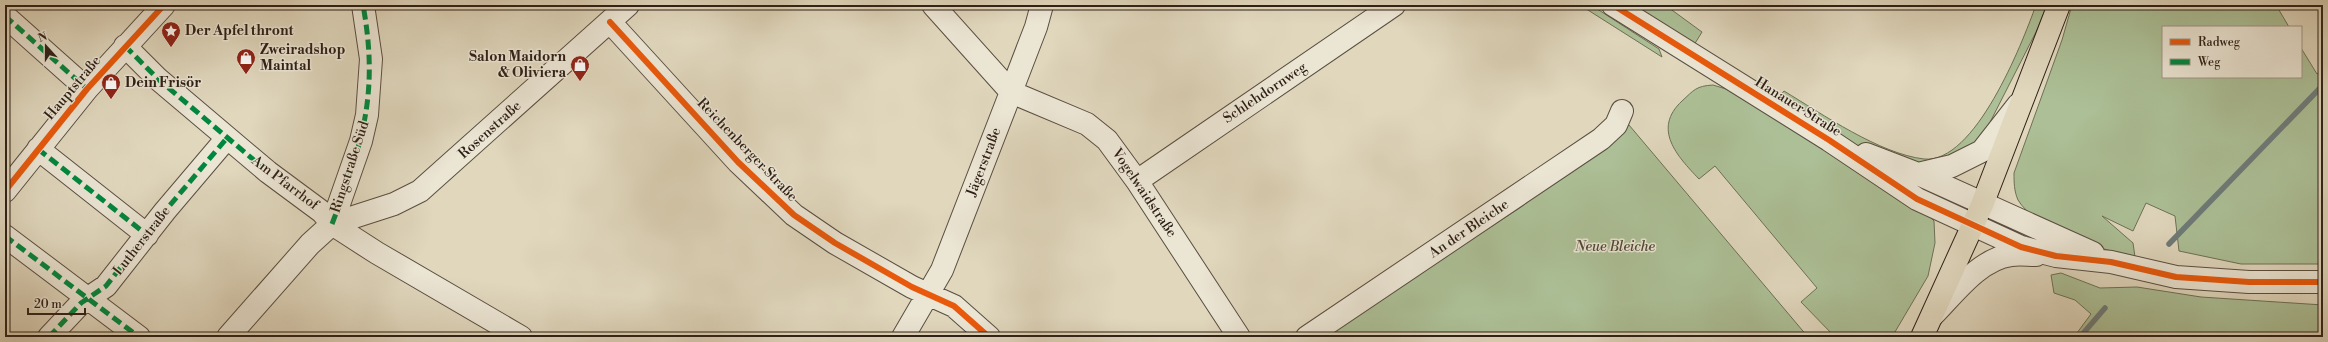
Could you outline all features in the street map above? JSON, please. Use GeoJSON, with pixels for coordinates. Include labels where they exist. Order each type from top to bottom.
{"type":"FeatureCollection","features":[{"type":"Feature","properties":{"kind":"main road"},"geometry":{"type":"LineString","coordinates":[[1922,337],[1982,204],[2021,101],[2036,68],[2059,5]]}},
{"type":"Feature","properties":{"kind":"street","name":"Hauptstraße"},"geometry":{"type":"LineString","coordinates":[[5,191],[87,89],[164,5]]}},
{"type":"Feature","properties":{"kind":"street","name":"Ringstraße Süd"},"geometry":{"type":"LineString","coordinates":[[228,337],[310,244],[332,224],[361,141],[367,115],[371,59],[363,5]]}},
{"type":"Feature","properties":{"kind":"street","name":"Rosenstraße"},"geometry":{"type":"LineString","coordinates":[[332,224],[394,204],[420,191],[628,5]]}},
{"type":"Feature","properties":{"kind":"street"},"geometry":{"type":"LineString","coordinates":[[933,5],[1012,92]]}},
{"type":"Feature","properties":{"kind":"street","name":"Jägerstraße"},"geometry":{"type":"LineString","coordinates":[[903,337],[942,270],[1012,92],[1036,27],[1042,5]]}},
{"type":"Feature","properties":{"kind":"street","name":"Schlehdornweg"},"geometry":{"type":"LineString","coordinates":[[1137,181],[1394,5]]}},
{"type":"Feature","properties":{"kind":"street","name":"Hanauer Straße"},"geometry":{"type":"LineString","coordinates":[[1613,5],[1829,140],[1917,199],[2021,247],[2056,256]]}},
{"type":"Feature","properties":{"kind":"street"},"geometry":{"type":"LineString","coordinates":[[5,16],[87,89]]}},
{"type":"Feature","properties":{"kind":"street","name":"Reichenberger Straße"},"geometry":{"type":"LineString","coordinates":[[610,22],[738,162],[779,202],[835,243],[912,287],[929,293],[954,306],[989,337]]}},
{"type":"Feature","properties":{"kind":"street","name":"Am Pfarrhof"},"geometry":{"type":"LineString","coordinates":[[125,46],[158,79],[268,172],[322,212],[332,224],[377,253],[521,337]]}},
{"type":"Feature","properties":{"kind":"street","name":"Vogelwaidstraße"},"geometry":{"type":"LineString","coordinates":[[1012,92],[1027,100],[1076,119],[1095,129],[1114,148],[1238,337]]}},
{"type":"Feature","properties":{"kind":"street"},"geometry":{"type":"LineString","coordinates":[[1918,174],[1952,166],[1982,150],[2021,101]]}},
{"type":"Feature","properties":{"kind":"street","name":"An der Bleiche"},"geometry":{"type":"LineString","coordinates":[[1307,337],[1601,139],[1616,125],[1622,111]]}},
{"type":"Feature","properties":{"kind":"street","name":"Lutherstraße"},"geometry":{"type":"LineString","coordinates":[[49,337],[75,309],[106,286],[147,234],[228,138]]}},
{"type":"Feature","properties":{"kind":"street","name":"Hanauer Straße"},"geometry":{"type":"LineString","coordinates":[[1829,140],[1918,174],[2111,262]]}},
{"type":"Feature","properties":{"kind":"street"},"geometry":{"type":"LineString","coordinates":[[38,149],[147,234]]}},
{"type":"Feature","properties":{"kind":"street"},"geometry":{"type":"LineString","coordinates":[[5,236],[90,298],[139,337]]}},
{"type":"Feature","properties":{"kind":"street"},"geometry":{"type":"LineString","coordinates":[[1933,315],[1970,276],[1997,260],[2010,255],[2056,256],[2111,262],[2176,277],[2212,280],[2323,282]]}},
{"type":"Feature","properties":{"kind":"green space"},"geometry":{"type":"Polygon","coordinates":[[[1580,5],[1591,5],[1659,49],[1662,57],[1580,5]]]}},
{"type":"Feature","properties":{"kind":"green space"},"geometry":{"type":"Polygon","coordinates":[[[1632,5],[1665,5],[1702,32],[1694,45],[1632,5]]]}},
{"type":"Feature","properties":{"kind":"green space"},"geometry":{"type":"Polygon","coordinates":[[[2036,5],[2047,5],[2036,32],[1984,134],[1972,147],[1938,164],[1899,161],[1856,145],[1777,99],[1784,91],[1852,132],[1889,150],[1907,156],[1924,159],[1943,155],[1961,143],[1978,123],[1994,98],[2020,46],[2036,5]]]}},
{"type":"Feature","properties":{"kind":"green space"},"geometry":{"type":"Polygon","coordinates":[[[2072,5],[2276,5],[2288,26],[2162,26],[2162,78],[2302,78],[2302,50],[2317,74],[2323,69],[2323,264],[2241,264],[2179,251],[2175,216],[2146,203],[2133,231],[2102,216],[2133,243],[2135,257],[2106,250],[2071,237],[2039,220],[2026,210],[2017,197],[2014,186],[2014,173],[2062,40],[2072,5]]]}},
{"type":"Feature","properties":{"kind":"green space"},"geometry":{"type":"Polygon","coordinates":[[[1713,85],[1726,89],[1918,205],[1934,221],[1935,243],[1928,276],[1892,337],[1835,337],[1801,302],[1817,288],[1715,166],[1699,179],[1676,152],[1668,132],[1669,122],[1673,111],[1696,89],[1703,86],[1713,85]]]}},
{"type":"Feature","properties":{"kind":"green space","name":"Neue Bleiche"},"geometry":{"type":"Polygon","coordinates":[[[1629,125],[1808,337],[1323,337],[1521,207],[1629,125]]]}},
{"type":"Feature","properties":{"kind":"green space"},"geometry":{"type":"Polygon","coordinates":[[[2061,273],[2100,288],[2137,287],[2201,297],[2323,305],[2323,337],[2074,337],[2091,314],[2075,300],[2054,293],[2051,275],[2061,273]]]}},
{"type":"Feature","properties":{"kind":"waterway"},"geometry":{"type":"LineString","coordinates":[[2169,244],[2323,85]]}},
{"type":"Feature","properties":{"kind":"waterway"},"geometry":{"type":"LineString","coordinates":[[2080,337],[2105,308]]}},
{"type":"Feature","properties":{"kind":"marked path"},"geometry":{"type":"LineString","coordinates":[[332,224],[352,168],[360,142],[365,117],[369,65],[368,36],[363,5]]}},
{"type":"Feature","properties":{"kind":"marked path"},"geometry":{"type":"LineString","coordinates":[[5,16],[87,89]]}},
{"type":"Feature","properties":{"kind":"marked path"},"geometry":{"type":"LineString","coordinates":[[125,46],[158,79],[268,172]]}},
{"type":"Feature","properties":{"kind":"marked path"},"geometry":{"type":"LineString","coordinates":[[49,337],[81,303],[106,286],[165,211],[227,138]]}},
{"type":"Feature","properties":{"kind":"marked path"},"geometry":{"type":"LineString","coordinates":[[38,149],[147,235]]}},
{"type":"Feature","properties":{"kind":"marked path"},"geometry":{"type":"LineString","coordinates":[[5,236],[139,337]]}},
{"type":"Feature","properties":{"kind":"cycle path"},"geometry":{"type":"LineString","coordinates":[[5,191],[87,89],[164,5]]}},
{"type":"Feature","properties":{"kind":"cycle path"},"geometry":{"type":"LineString","coordinates":[[1613,5],[1829,140],[1917,199],[2021,247],[2056,256],[2111,262],[2176,277],[2249,282],[2323,282]]}},
{"type":"Feature","properties":{"kind":"cycle path"},"geometry":{"type":"LineString","coordinates":[[610,22],[738,162],[794,215],[835,243],[912,287],[954,306],[989,337]]}},
{"type":"Feature","properties":{"kind":"place","name":"Der Apfel thront"},"geometry":{"type":"Point","coordinates":[171,48]}},
{"type":"Feature","properties":{"kind":"place","name":"Zweiradshop Maintal"},"geometry":{"type":"Point","coordinates":[246,75]}},
{"type":"Feature","properties":{"kind":"place","name":"Salon Maidorn & Oliviera"},"geometry":{"type":"Point","coordinates":[580,82]}},
{"type":"Feature","properties":{"kind":"place","name":"Dein Frisör"},"geometry":{"type":"Point","coordinates":[111,100]}}]}
